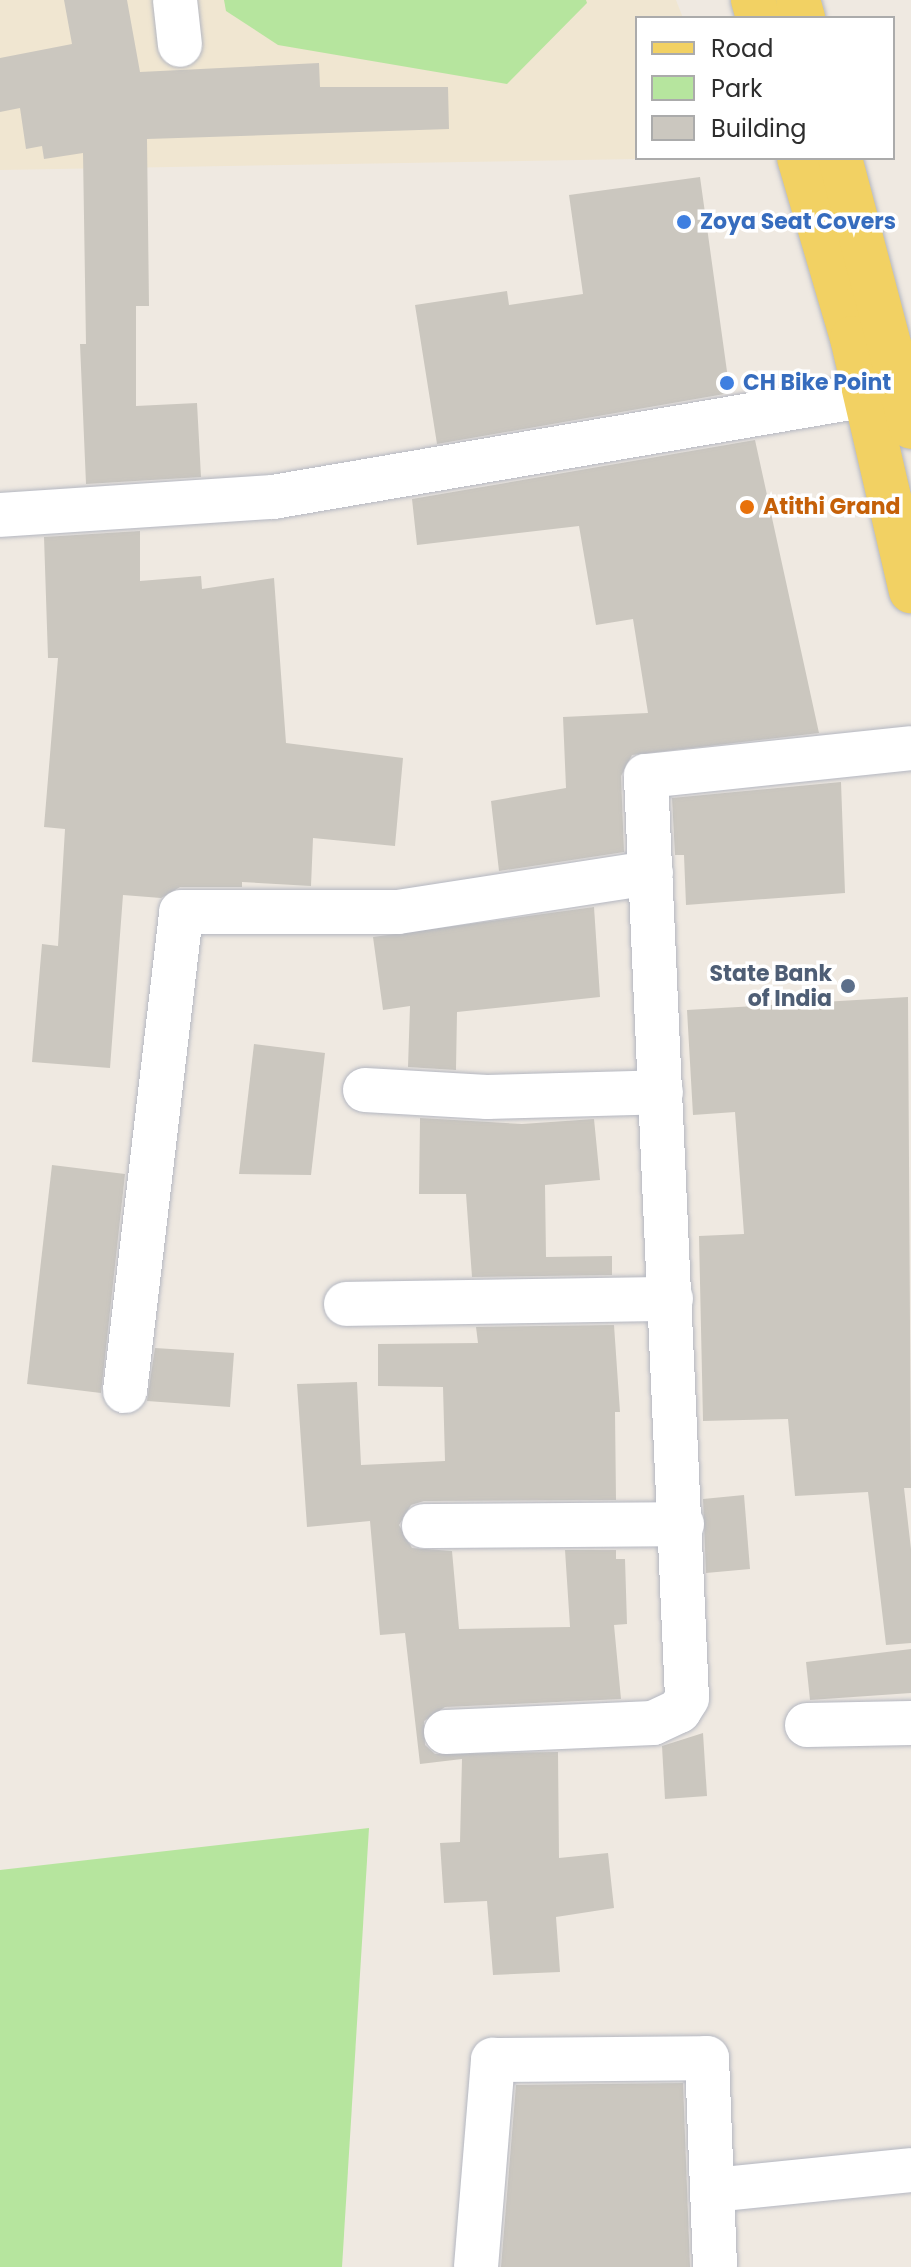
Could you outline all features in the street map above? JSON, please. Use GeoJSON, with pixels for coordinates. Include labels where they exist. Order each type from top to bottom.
{"type":"FeatureCollection","features":[{"type":"Feature","properties":{"kind":"main road"},"geometry":{"type":"LineString","coordinates":[[800,160],[897,386]]}},
{"type":"Feature","properties":{"kind":"main road"},"geometry":{"type":"LineString","coordinates":[[840,160],[897,386],[911,591]]}},
{"type":"Feature","properties":{"kind":"street"},"geometry":{"type":"LineString","coordinates":[[175,0],[180,45]]}},
{"type":"Feature","properties":{"kind":"street"},"geometry":{"type":"LineString","coordinates":[[0,515],[273,497],[897,386]]}},
{"type":"Feature","properties":{"kind":"street"},"geometry":{"type":"LineString","coordinates":[[446,1732],[653,1723],[679,1711],[689,1684],[646,776],[911,748]]}},
{"type":"Feature","properties":{"kind":"street"},"geometry":{"type":"LineString","coordinates":[[125,1391],[181,912],[398,912],[651,873]]}},
{"type":"Feature","properties":{"kind":"street"},"geometry":{"type":"LineString","coordinates":[[365,1090],[487,1097],[661,1092]]}},
{"type":"Feature","properties":{"kind":"street"},"geometry":{"type":"LineString","coordinates":[[346,1304],[671,1299]]}},
{"type":"Feature","properties":{"kind":"street"},"geometry":{"type":"LineString","coordinates":[[424,1526],[682,1524]]}},
{"type":"Feature","properties":{"kind":"street"},"geometry":{"type":"LineString","coordinates":[[807,1725],[911,1723]]}},
{"type":"Feature","properties":{"kind":"street"},"geometry":{"type":"LineString","coordinates":[[476,2267],[493,2060],[707,2058],[715,2267]]}},
{"type":"Feature","properties":{"kind":"street"},"geometry":{"type":"LineString","coordinates":[[714,2190],[911,2170]]}},
{"type":"Feature","properties":{"kind":"shaded area"},"geometry":{"type":"Polygon","coordinates":[[[0,0],[676,0],[682,16],[635,16],[635,159],[0,170],[0,0]]]}},
{"type":"Feature","properties":{"kind":"green space"},"geometry":{"type":"Polygon","coordinates":[[[224,0],[586,0],[587,3],[507,84],[278,45],[226,11],[224,0]]]}},
{"type":"Feature","properties":{"kind":"green space"},"geometry":{"type":"Polygon","coordinates":[[[369,1828],[342,2267],[0,2267],[0,1870],[369,1828]]]}},
{"type":"Feature","properties":{"kind":"building"},"geometry":{"type":"Polygon","coordinates":[[[64,0],[127,0],[140,72],[319,63],[320,87],[448,87],[449,129],[147,139],[149,306],[136,306],[136,406],[197,403],[201,477],[86,484],[80,344],[86,344],[83,153],[44,159],[42,146],[26,149],[20,108],[0,112],[0,58],[72,44],[64,0]]]}},
{"type":"Feature","properties":{"kind":"building"},"geometry":{"type":"Polygon","coordinates":[[[700,177],[730,393],[437,444],[415,305],[507,291],[509,305],[583,294],[569,195],[700,177]]]}},
{"type":"Feature","properties":{"kind":"building"},"geometry":{"type":"Polygon","coordinates":[[[755,440],[819,733],[632,755],[621,776],[624,852],[499,871],[491,801],[566,788],[563,717],[648,713],[633,619],[596,625],[579,526],[417,545],[412,499],[755,440]]]}},
{"type":"Feature","properties":{"kind":"building"},"geometry":{"type":"Polygon","coordinates":[[[140,531],[140,581],[201,576],[202,589],[274,578],[286,743],[403,758],[395,846],[313,838],[311,886],[242,882],[242,887],[180,887],[161,898],[123,895],[110,1068],[32,1062],[42,944],[58,946],[65,829],[44,827],[58,658],[48,658],[44,537],[140,531]]]}},
{"type":"Feature","properties":{"kind":"building"},"geometry":{"type":"Polygon","coordinates":[[[841,782],[845,893],[686,905],[684,855],[675,855],[672,798],[841,782]]]}},
{"type":"Feature","properties":{"kind":"building"},"geometry":{"type":"Polygon","coordinates":[[[594,907],[600,997],[457,1012],[456,1070],[408,1067],[410,1006],[383,1010],[373,937],[594,907]]]}},
{"type":"Feature","properties":{"kind":"building"},"geometry":{"type":"Polygon","coordinates":[[[908,997],[911,1488],[904,1488],[911,1549],[911,1643],[886,1645],[868,1492],[795,1496],[788,1419],[703,1421],[699,1236],[744,1234],[735,1112],[693,1115],[687,1010],[908,997]]]}},
{"type":"Feature","properties":{"kind":"building"},"geometry":{"type":"Polygon","coordinates":[[[254,1044],[325,1053],[311,1175],[239,1174],[254,1044]]]}},
{"type":"Feature","properties":{"kind":"building"},"geometry":{"type":"Polygon","coordinates":[[[420,1118],[522,1124],[594,1119],[600,1180],[545,1185],[546,1257],[612,1256],[612,1275],[472,1277],[466,1194],[419,1194],[420,1118]]]}},
{"type":"Feature","properties":{"kind":"building"},"geometry":{"type":"Polygon","coordinates":[[[52,1165],[125,1174],[101,1393],[27,1384],[52,1165]]]}},
{"type":"Feature","properties":{"kind":"building"},"geometry":{"type":"Polygon","coordinates":[[[614,1325],[620,1412],[615,1412],[616,1500],[424,1501],[411,1505],[399,1525],[412,1548],[452,1551],[459,1629],[570,1627],[565,1550],[616,1550],[616,1559],[625,1559],[627,1624],[614,1625],[621,1699],[445,1707],[424,1721],[425,1745],[435,1754],[558,1752],[559,1858],[608,1853],[614,1908],[556,1917],[560,1972],[493,1975],[487,1901],[444,1903],[440,1843],[460,1842],[462,1759],[420,1764],[405,1633],[380,1635],[370,1521],[307,1527],[297,1384],[357,1382],[361,1465],[445,1461],[443,1387],[378,1386],[378,1344],[478,1343],[476,1327],[614,1325]]]}},
{"type":"Feature","properties":{"kind":"building"},"geometry":{"type":"Polygon","coordinates":[[[155,1348],[234,1353],[230,1407],[147,1401],[155,1348]]]}},
{"type":"Feature","properties":{"kind":"building"},"geometry":{"type":"Polygon","coordinates":[[[744,1495],[750,1569],[706,1573],[703,1499],[744,1495]]]}},
{"type":"Feature","properties":{"kind":"building"},"geometry":{"type":"Polygon","coordinates":[[[911,1649],[911,1693],[810,1700],[806,1662],[911,1649]]]}},
{"type":"Feature","properties":{"kind":"building"},"geometry":{"type":"Polygon","coordinates":[[[703,1733],[707,1796],[665,1799],[662,1746],[703,1733]]]}},
{"type":"Feature","properties":{"kind":"building"},"geometry":{"type":"Polygon","coordinates":[[[683,2083],[690,2267],[501,2267],[516,2085],[683,2083]]]}},
{"type":"Feature","properties":{"kind":"place","name":"Zoya Seat Covers"},"geometry":{"type":"Point","coordinates":[684,222]}},
{"type":"Feature","properties":{"kind":"place","name":"CH Bike Point"},"geometry":{"type":"Point","coordinates":[727,383]}},
{"type":"Feature","properties":{"kind":"place","name":"Atithi Grand"},"geometry":{"type":"Point","coordinates":[747,507]}},
{"type":"Feature","properties":{"kind":"place","name":"State Bank of India"},"geometry":{"type":"Point","coordinates":[848,986]}}]}
